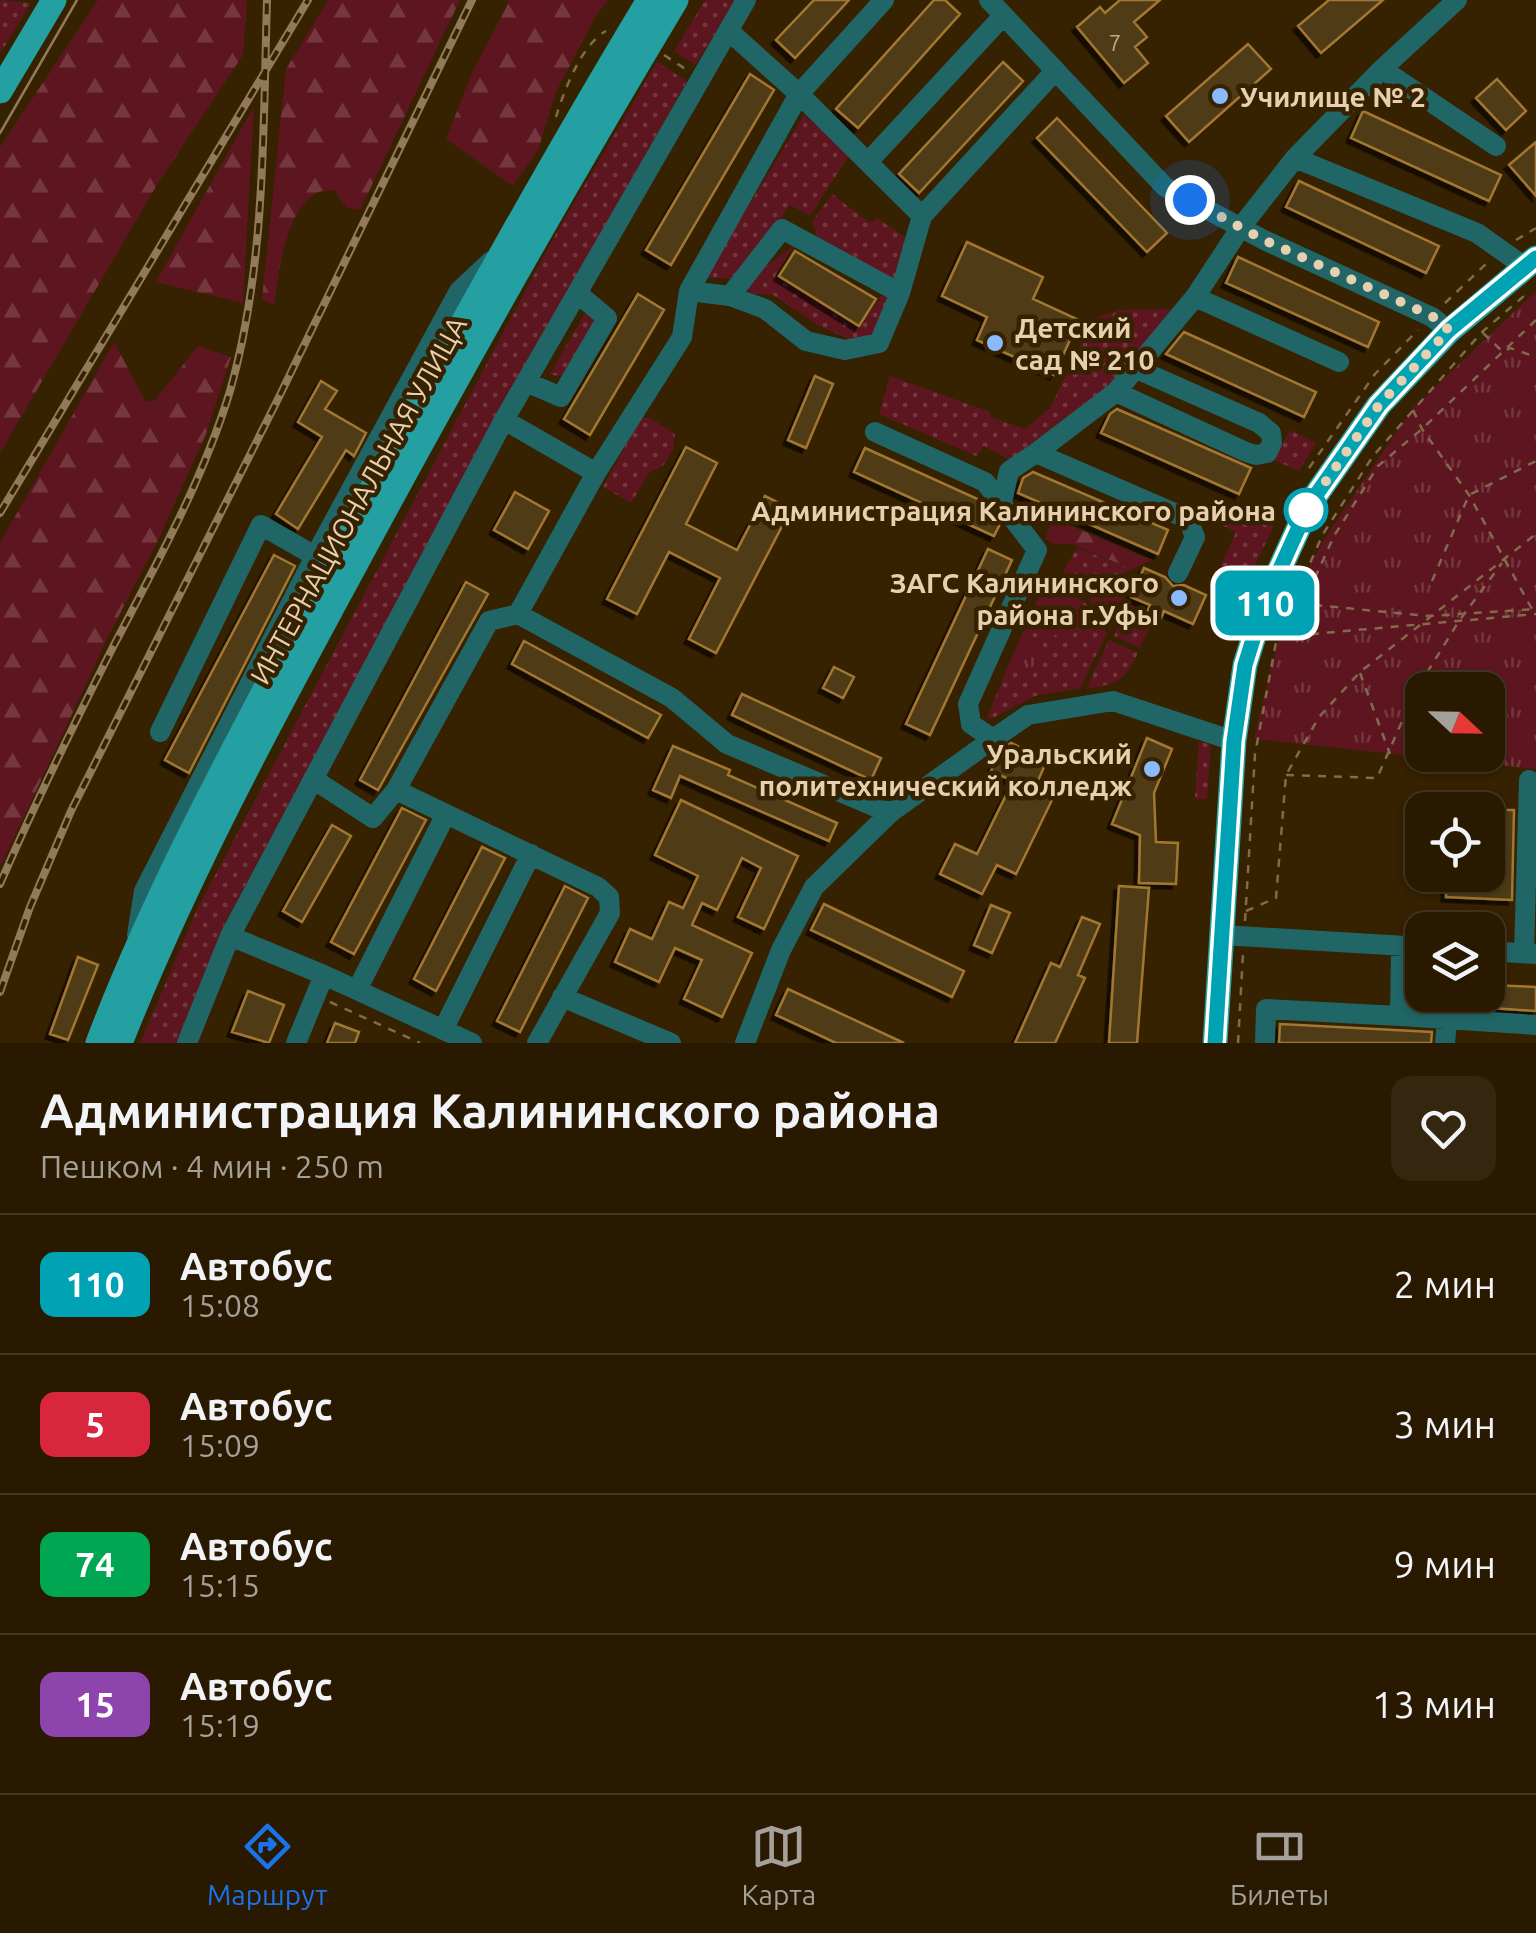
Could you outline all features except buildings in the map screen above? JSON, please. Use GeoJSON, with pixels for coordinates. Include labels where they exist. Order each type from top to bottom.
{"type":"FeatureCollection","features":[{"type":"Feature","properties":{"kind":"main road"},"geometry":{"type":"LineString","coordinates":[[0,91],[54,0]]}},
{"type":"Feature","properties":{"kind":"main road","name":"ИНТЕРНАЦИОНАЛЬНАЯ УЛИЦА"},"geometry":{"type":"LineString","coordinates":[[120,1043],[173,894],[288,647],[500,253],[649,0]]}},
{"type":"Feature","properties":{"kind":"main road","name":"ИНТЕРНАЦИОНАЛЬНАЯ УЛИЦА"},"geometry":{"type":"LineString","coordinates":[[98,1043],[133,959],[297,673],[602,122],[676,0]]}},
{"type":"Feature","properties":{"kind":"main road"},"geometry":{"type":"LineString","coordinates":[[1215,1043],[1234,741],[1245,665],[1264,604],[1309,505],[1379,405],[1449,330],[1531,263]]}},
{"type":"Feature","properties":{"kind":"street"},"geometry":{"type":"LineString","coordinates":[[187,1043],[230,936],[504,420],[746,0]]}},
{"type":"Feature","properties":{"kind":"street"},"geometry":{"type":"LineString","coordinates":[[518,614],[596,473],[682,338],[688,291],[799,94],[884,0]]}},
{"type":"Feature","properties":{"kind":"street"},"geometry":{"type":"LineString","coordinates":[[1002,502],[1009,471],[1116,392],[1195,297],[1241,227],[1295,158],[1457,0]]}},
{"type":"Feature","properties":{"kind":"street"},"geometry":{"type":"LineString","coordinates":[[868,162],[996,8],[1165,187],[1432,316],[1449,330]]}},
{"type":"Feature","properties":{"kind":"street"},"geometry":{"type":"LineString","coordinates":[[729,31],[922,216]]}},
{"type":"Feature","properties":{"kind":"street"},"geometry":{"type":"LineString","coordinates":[[1382,69],[1496,146]]}},
{"type":"Feature","properties":{"kind":"street"},"geometry":{"type":"LineString","coordinates":[[688,291],[730,296],[765,308],[806,341],[845,350],[878,344],[900,294],[922,216],[1054,72]]}},
{"type":"Feature","properties":{"kind":"street"},"geometry":{"type":"LineString","coordinates":[[1295,158],[1477,232],[1531,263]]}},
{"type":"Feature","properties":{"kind":"street"},"geometry":{"type":"LineString","coordinates":[[730,296],[782,228],[900,294]]}},
{"type":"Feature","properties":{"kind":"street"},"geometry":{"type":"LineString","coordinates":[[133,959],[144,890],[315,556],[459,291],[500,253]]}},
{"type":"Feature","properties":{"kind":"street"},"geometry":{"type":"LineString","coordinates":[[526,382],[561,396],[607,318],[577,293]]}},
{"type":"Feature","properties":{"kind":"street"},"geometry":{"type":"LineString","coordinates":[[1195,297],[1339,362]]}},
{"type":"Feature","properties":{"kind":"street"},"geometry":{"type":"LineString","coordinates":[[1116,392],[1246,452],[1267,453],[1272,444],[1271,432],[1259,423],[1137,369]]}},
{"type":"Feature","properties":{"kind":"street"},"geometry":{"type":"LineString","coordinates":[[504,420],[596,473]]}},
{"type":"Feature","properties":{"kind":"street"},"geometry":{"type":"LineString","coordinates":[[875,432],[985,482],[1036,550],[968,704],[971,724],[993,739]]}},
{"type":"Feature","properties":{"kind":"street"},"geometry":{"type":"LineString","coordinates":[[1036,453],[1188,519],[1195,537],[1178,573]]}},
{"type":"Feature","properties":{"kind":"street"},"geometry":{"type":"LineString","coordinates":[[160,732],[261,526],[315,556]]}},
{"type":"Feature","properties":{"kind":"street"},"geometry":{"type":"LineString","coordinates":[[313,779],[373,818],[396,790],[489,621],[518,614],[672,698],[726,744],[890,814]]}},
{"type":"Feature","properties":{"kind":"street"},"geometry":{"type":"LineString","coordinates":[[744,1043],[782,950],[814,887],[890,814],[1028,715],[1113,700],[1234,741]]}},
{"type":"Feature","properties":{"kind":"street"},"geometry":{"type":"LineString","coordinates":[[1505,952],[1530,954],[1529,780]]}},
{"type":"Feature","properties":{"kind":"street"},"geometry":{"type":"LineString","coordinates":[[396,790],[598,887],[610,897],[610,913],[536,1043]]}},
{"type":"Feature","properties":{"kind":"street"},"geometry":{"type":"LineString","coordinates":[[357,990],[446,814]]}},
{"type":"Feature","properties":{"kind":"street"},"geometry":{"type":"LineString","coordinates":[[443,1030],[531,854]]}},
{"type":"Feature","properties":{"kind":"street"},"geometry":{"type":"LineString","coordinates":[[230,936],[324,974],[472,1043]]}},
{"type":"Feature","properties":{"kind":"street"},"geometry":{"type":"LineString","coordinates":[[1222,936],[1405,947]]}},
{"type":"Feature","properties":{"kind":"street"},"geometry":{"type":"LineString","coordinates":[[296,1043],[324,974]]}},
{"type":"Feature","properties":{"kind":"street"},"geometry":{"type":"LineString","coordinates":[[1400,1016],[1405,987]]}},
{"type":"Feature","properties":{"kind":"street"},"geometry":{"type":"LineString","coordinates":[[562,997],[671,1043]]}},
{"type":"Feature","properties":{"kind":"street"},"geometry":{"type":"LineString","coordinates":[[1264,1043],[1266,1009],[1536,1024]]}},
{"type":"Feature","properties":{"kind":"street"},"geometry":{"type":"LineString","coordinates":[[1445,1043],[1447,1020]]}},
{"type":"Feature","properties":{"kind":"path"},"geometry":{"type":"LineString","coordinates":[[663,55],[690,72]]}},
{"type":"Feature","properties":{"kind":"path"},"geometry":{"type":"LineString","coordinates":[[1522,297],[1482,332],[1412,409],[1373,456],[1323,534],[1277,637],[1255,754],[1244,912],[1276,898],[1286,775],[1319,716],[1360,672],[1536,534]]}},
{"type":"Feature","properties":{"kind":"path"},"geometry":{"type":"LineString","coordinates":[[1277,637],[1303,604],[1334,536],[1378,466],[1536,320]]}},
{"type":"Feature","properties":{"kind":"path"},"geometry":{"type":"LineString","coordinates":[[1482,332],[1502,352]]}},
{"type":"Feature","properties":{"kind":"path"},"geometry":{"type":"LineString","coordinates":[[1502,352],[1510,348],[1536,357]]}},
{"type":"Feature","properties":{"kind":"path"},"geometry":{"type":"LineString","coordinates":[[1412,409],[1469,495],[1535,613]]}},
{"type":"Feature","properties":{"kind":"path"},"geometry":{"type":"LineString","coordinates":[[1432,581],[1469,495],[1536,462]]}},
{"type":"Feature","properties":{"kind":"path"},"geometry":{"type":"LineString","coordinates":[[1286,775],[1377,778],[1415,692],[1459,621],[1506,558]]}},
{"type":"Feature","properties":{"kind":"path"},"geometry":{"type":"LineString","coordinates":[[1303,604],[1429,616],[1535,613]]}},
{"type":"Feature","properties":{"kind":"path"},"geometry":{"type":"LineString","coordinates":[[1277,637],[1535,613]]}},
{"type":"Feature","properties":{"kind":"path"},"geometry":{"type":"LineString","coordinates":[[1360,672],[1390,754]]}},
{"type":"Feature","properties":{"kind":"path"},"geometry":{"type":"LineString","coordinates":[[1238,1043],[1243,956]]}},
{"type":"Feature","properties":{"kind":"path"},"geometry":{"type":"LineString","coordinates":[[316,995],[420,1043]]}},
{"type":"Feature","properties":{"kind":"green space"},"geometry":{"type":"Polygon","coordinates":[[[0,0],[31,3],[0,54],[0,0]]]}},
{"type":"Feature","properties":{"kind":"green space"},"geometry":{"type":"Polygon","coordinates":[[[98,0],[247,0],[243,55],[158,183],[0,453],[0,147],[98,0]]]}},
{"type":"Feature","properties":{"kind":"green space"},"geometry":{"type":"Polygon","coordinates":[[[328,0],[460,0],[360,210],[347,208],[334,190],[317,193],[297,213],[285,243],[274,305],[262,299],[286,69],[328,0]]]}},
{"type":"Feature","properties":{"kind":"green space"},"geometry":{"type":"Polygon","coordinates":[[[510,0],[608,0],[556,92],[538,150],[513,186],[446,139],[472,73],[510,0]]]}},
{"type":"Feature","properties":{"kind":"green space"},"geometry":{"type":"Polygon","coordinates":[[[705,0],[736,0],[695,65],[674,51],[705,0]]]}},
{"type":"Feature","properties":{"kind":"green space"},"geometry":{"type":"Polygon","coordinates":[[[657,62],[687,81],[489,430],[225,923],[176,1043],[140,1043],[197,909],[554,237],[657,62]]]}},
{"type":"Feature","properties":{"kind":"green space"},"geometry":{"type":"Polygon","coordinates":[[[254,106],[243,303],[156,282],[254,106]]]}},
{"type":"Feature","properties":{"kind":"green space"},"geometry":{"type":"Polygon","coordinates":[[[804,115],[850,154],[810,216],[790,205],[745,270],[730,279],[705,277],[804,115]]]}},
{"type":"Feature","properties":{"kind":"green space"},"geometry":{"type":"Polygon","coordinates":[[[832,194],[870,223],[877,218],[908,239],[896,284],[820,243],[812,222],[832,194]]]}},
{"type":"Feature","properties":{"kind":"green space"},"geometry":{"type":"Polygon","coordinates":[[[795,244],[775,276],[859,329],[882,295],[891,298],[875,336],[852,341],[818,325],[773,295],[751,293],[745,287],[752,277],[795,244]]]}},
{"type":"Feature","properties":{"kind":"green space"},"geometry":{"type":"Polygon","coordinates":[[[1536,291],[1536,769],[1505,766],[1505,672],[1405,672],[1405,755],[1254,739],[1285,611],[1323,541],[1412,409],[1536,291]]]}},
{"type":"Feature","properties":{"kind":"green space"},"geometry":{"type":"Polygon","coordinates":[[[1172,309],[1125,373],[1010,460],[984,446],[976,456],[879,414],[890,376],[990,412],[991,417],[1025,429],[1050,408],[1098,317],[1120,310],[1172,309]]]}},
{"type":"Feature","properties":{"kind":"green space"},"geometry":{"type":"Polygon","coordinates":[[[587,310],[595,321],[562,376],[549,375],[587,310]]]}},
{"type":"Feature","properties":{"kind":"green space"},"geometry":{"type":"Polygon","coordinates":[[[114,342],[146,402],[156,399],[198,346],[231,357],[206,434],[160,536],[0,868],[0,543],[114,342]]]}},
{"type":"Feature","properties":{"kind":"green space"},"geometry":{"type":"Polygon","coordinates":[[[641,417],[650,418],[675,434],[673,450],[663,466],[649,473],[631,503],[603,487],[641,417]]]}},
{"type":"Feature","properties":{"kind":"green space"},"geometry":{"type":"Polygon","coordinates":[[[1290,430],[1316,443],[1299,471],[1274,460],[1290,430]]]}},
{"type":"Feature","properties":{"kind":"green space"},"geometry":{"type":"Polygon","coordinates":[[[1021,505],[1152,560],[1132,569],[1072,544],[1055,544],[1045,539],[1050,526],[1030,517],[1021,505]]]}},
{"type":"Feature","properties":{"kind":"green space"},"geometry":{"type":"Polygon","coordinates":[[[1254,512],[1275,523],[1244,589],[1216,576],[1236,532],[1209,519],[1254,512]]]}},
{"type":"Feature","properties":{"kind":"green space"},"geometry":{"type":"Polygon","coordinates":[[[1077,548],[1132,569],[1082,595],[1086,587],[1077,583],[1072,590],[1057,583],[1077,548]]]}},
{"type":"Feature","properties":{"kind":"green space"},"geometry":{"type":"Polygon","coordinates":[[[1134,575],[1110,630],[1089,599],[1134,575]]]}},
{"type":"Feature","properties":{"kind":"green space"},"geometry":{"type":"Polygon","coordinates":[[[1045,585],[1084,601],[1107,633],[1080,688],[1035,696],[987,718],[1008,666],[1026,674],[1031,671],[1042,645],[1021,636],[1025,628],[1052,640],[1079,617],[1084,606],[1045,585]]]}},
{"type":"Feature","properties":{"kind":"green space"},"geometry":{"type":"Polygon","coordinates":[[[1043,587],[1084,605],[1079,617],[1052,640],[1025,628],[1043,587]]]}},
{"type":"Feature","properties":{"kind":"green space"},"geometry":{"type":"Polygon","coordinates":[[[1129,603],[1144,610],[1140,619],[1151,624],[1140,648],[1114,636],[1129,603]]]}},
{"type":"Feature","properties":{"kind":"green space"},"geometry":{"type":"Polygon","coordinates":[[[1021,636],[1042,645],[1027,674],[1008,666],[1021,636]]]}},
{"type":"Feature","properties":{"kind":"green space"},"geometry":{"type":"Polygon","coordinates":[[[1109,640],[1138,653],[1119,680],[1086,689],[1109,640]]]}},
{"type":"Feature","properties":{"kind":"green space"},"geometry":{"type":"Polygon","coordinates":[[[1199,741],[1211,745],[1207,799],[1195,798],[1199,741]]]}},
{"type":"Feature","properties":{"kind":"tram line"},"geometry":{"type":"LineString","coordinates":[[0,133],[77,0]]}},
{"type":"Feature","properties":{"kind":"railway"},"geometry":{"type":"LineString","coordinates":[[0,884],[70,734],[178,521],[207,457],[230,391],[242,343],[256,246],[267,0]]}},
{"type":"Feature","properties":{"kind":"railway"},"geometry":{"type":"LineString","coordinates":[[0,513],[308,0]]}},
{"type":"Feature","properties":{"kind":"railway"},"geometry":{"type":"LineString","coordinates":[[0,992],[30,907],[71,811],[472,0]]}},
{"type":"Feature","properties":{"kind":"bus line","name":"110"},"geometry":{"type":"LineString","coordinates":[[1215,1043],[1234,741],[1245,665],[1264,604],[1309,505],[1379,405],[1449,330],[1536,258]]}},
{"type":"Feature","properties":{"kind":"place","name":"Училище № 2"},"geometry":{"type":"Point","coordinates":[1220,96]}},
{"type":"Feature","properties":{"kind":"place","name":"Детский сад № 210"},"geometry":{"type":"Point","coordinates":[995,343]}},
{"type":"Feature","properties":{"kind":"place","name":"Администрация Калининского района"},"geometry":{"type":"Point","coordinates":[1306,510]}},
{"type":"Feature","properties":{"kind":"place","name":"ЗАГС Калининского района г.Уфы"},"geometry":{"type":"Point","coordinates":[1179,598]}},
{"type":"Feature","properties":{"kind":"place","name":"Уральский политехнический колледж"},"geometry":{"type":"Point","coordinates":[1152,769]}},
{"type":"Feature","properties":{"kind":"route"},"geometry":{"type":"LineString","coordinates":[[1190,200],[1264,240],[1432,316],[1449,330],[1379,405],[1306,510]]}}]}
